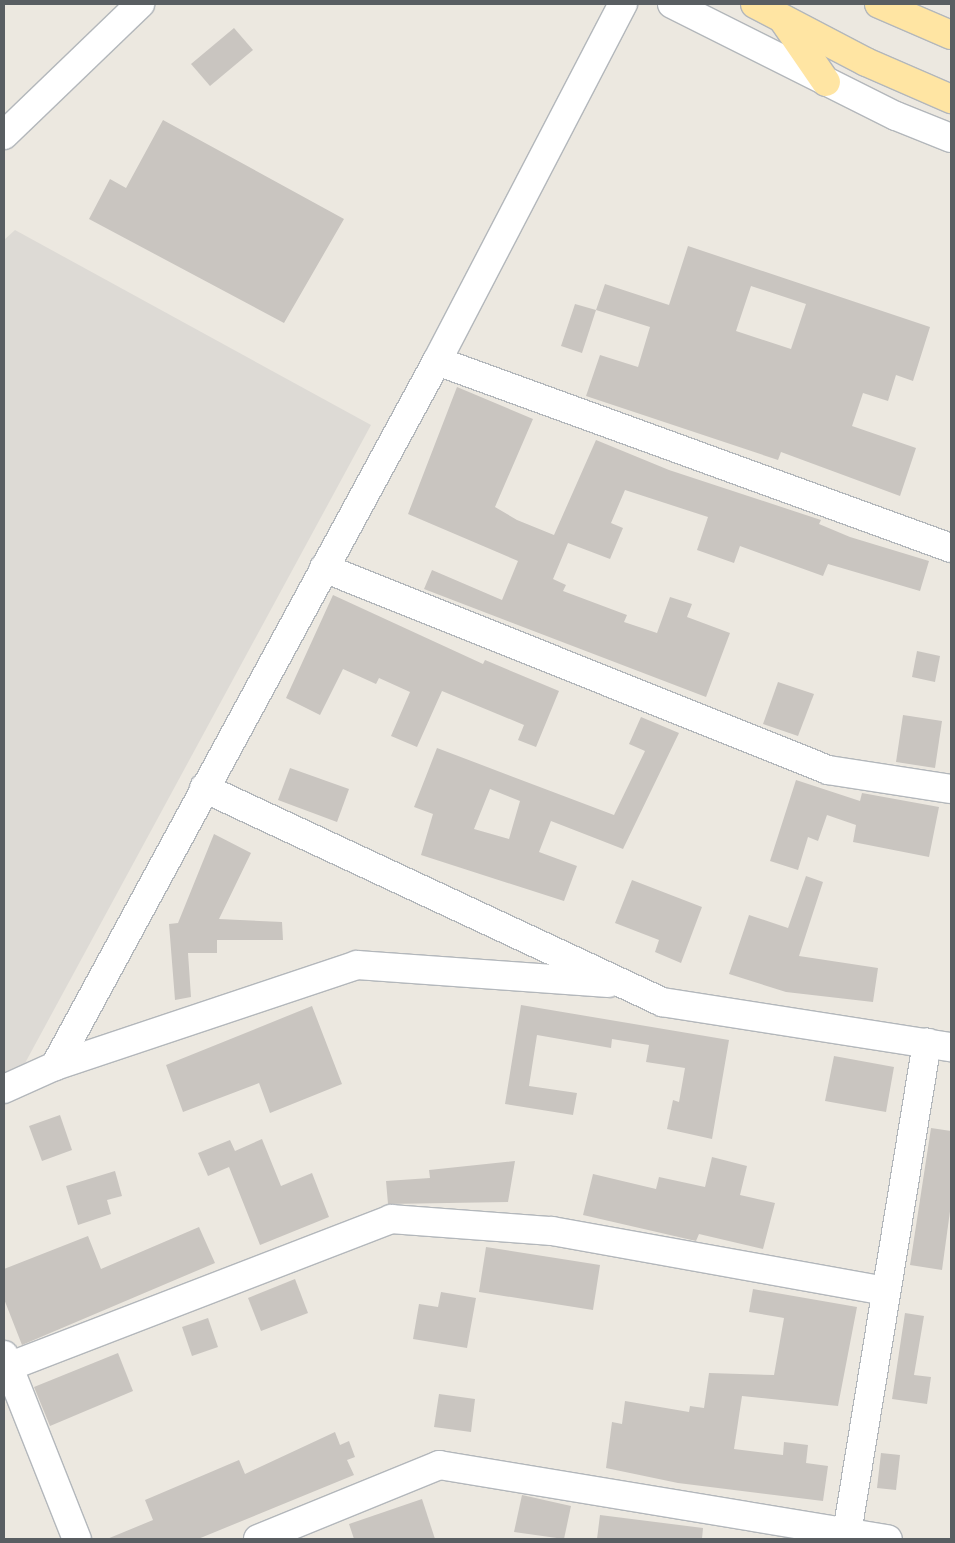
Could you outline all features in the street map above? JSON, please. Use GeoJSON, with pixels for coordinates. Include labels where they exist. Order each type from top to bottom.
{"type":"FeatureCollection","features":[{"type":"Feature","properties":{"kind":"main road"},"geometry":{"type":"LineString","coordinates":[[755,4],[951,99]]}},
{"type":"Feature","properties":{"kind":"main road"},"geometry":{"type":"LineString","coordinates":[[879,4],[951,36]]}},
{"type":"Feature","properties":{"kind":"main road"},"geometry":{"type":"LineString","coordinates":[[782,18],[826,82]]}},
{"type":"Feature","properties":{"kind":"street"},"geometry":{"type":"LineString","coordinates":[[4,135],[140,4]]}},
{"type":"Feature","properties":{"kind":"street"},"geometry":{"type":"LineString","coordinates":[[55,1066],[437,361],[623,4]]}},
{"type":"Feature","properties":{"kind":"street"},"geometry":{"type":"LineString","coordinates":[[672,4],[826,82],[951,138]]}},
{"type":"Feature","properties":{"kind":"street"},"geometry":{"type":"LineString","coordinates":[[437,361],[951,548]]}},
{"type":"Feature","properties":{"kind":"street"},"geometry":{"type":"LineString","coordinates":[[324,568],[828,770],[951,789]]}},
{"type":"Feature","properties":{"kind":"street"},"geometry":{"type":"LineString","coordinates":[[204,788],[662,1002],[939,1045],[886,1291],[846,1536]]}},
{"type":"Feature","properties":{"kind":"street"},"geometry":{"type":"LineString","coordinates":[[4,1088],[55,1066],[357,965],[625,984]]}},
{"type":"Feature","properties":{"kind":"street"},"geometry":{"type":"LineString","coordinates":[[77,1539],[6,1361],[391,1219],[552,1230],[886,1291]]}},
{"type":"Feature","properties":{"kind":"street"},"geometry":{"type":"LineString","coordinates":[[258,1539],[439,1465],[846,1536],[888,1539]]}},
{"type":"Feature","properties":{"kind":"shaded area"},"geometry":{"type":"Polygon","coordinates":[[[15,230],[371,425],[24,1065],[4,1073],[4,240],[15,230]]]}},
{"type":"Feature","properties":{"kind":"building"},"geometry":{"type":"Polygon","coordinates":[[[234,28],[253,50],[210,86],[191,64],[234,28]]]}},
{"type":"Feature","properties":{"kind":"building"},"geometry":{"type":"Polygon","coordinates":[[[163,120],[344,219],[284,323],[89,219],[110,179],[126,188],[163,120]]]}},
{"type":"Feature","properties":{"kind":"building"},"geometry":{"type":"Polygon","coordinates":[[[688,246],[930,327],[913,381],[896,375],[888,401],[863,393],[852,426],[916,448],[900,496],[781,452],[778,460],[586,396],[600,355],[638,367],[650,327],[596,310],[605,284],[669,305],[688,246]],[[751,286],[736,331],[791,349],[806,304],[751,286]]]}},
{"type":"Feature","properties":{"kind":"building"},"geometry":{"type":"Polygon","coordinates":[[[575,304],[596,310],[582,353],[561,346],[575,304]]]}},
{"type":"Feature","properties":{"kind":"building"},"geometry":{"type":"Polygon","coordinates":[[[457,387],[533,419],[495,507],[517,520],[554,535],[596,440],[669,470],[821,520],[819,524],[850,537],[929,561],[920,591],[828,564],[823,576],[740,546],[734,563],[697,550],[708,517],[625,490],[611,523],[623,528],[610,559],[568,543],[553,579],[566,585],[563,591],[627,615],[624,622],[657,633],[670,597],[692,604],[687,617],[730,633],[706,697],[424,589],[432,570],[502,600],[518,561],[408,514],[457,387]]]}},
{"type":"Feature","properties":{"kind":"building"},"geometry":{"type":"Polygon","coordinates":[[[333,595],[483,664],[485,660],[559,691],[536,747],[518,740],[524,725],[442,691],[417,747],[391,736],[410,692],[379,678],[376,684],[343,669],[320,715],[286,698],[333,595]]]}},
{"type":"Feature","properties":{"kind":"building"},"geometry":{"type":"Polygon","coordinates":[[[917,651],[940,656],[935,682],[912,677],[917,651]]]}},
{"type":"Feature","properties":{"kind":"building"},"geometry":{"type":"Polygon","coordinates":[[[778,682],[814,694],[798,736],[763,724],[778,682]]]}},
{"type":"Feature","properties":{"kind":"building"},"geometry":{"type":"Polygon","coordinates":[[[903,715],[942,721],[935,768],[896,762],[903,715]]]}},
{"type":"Feature","properties":{"kind":"building"},"geometry":{"type":"Polygon","coordinates":[[[641,717],[679,733],[623,849],[551,821],[539,852],[577,866],[564,901],[421,855],[433,814],[414,807],[437,748],[614,815],[645,751],[629,744],[641,717]],[[490,789],[474,829],[509,839],[520,801],[490,789]]]}},
{"type":"Feature","properties":{"kind":"building"},"geometry":{"type":"Polygon","coordinates":[[[290,768],[349,789],[337,822],[278,800],[290,768]]]}},
{"type":"Feature","properties":{"kind":"building"},"geometry":{"type":"Polygon","coordinates":[[[796,780],[860,801],[862,793],[939,807],[929,857],[853,842],[856,825],[827,815],[818,841],[808,837],[798,870],[770,861],[796,780]]]}},
{"type":"Feature","properties":{"kind":"building"},"geometry":{"type":"Polygon","coordinates":[[[214,834],[251,853],[219,919],[282,922],[283,940],[217,940],[217,953],[188,953],[191,997],[175,1000],[169,924],[178,923],[214,834]]]}},
{"type":"Feature","properties":{"kind":"building"},"geometry":{"type":"Polygon","coordinates":[[[806,876],[823,882],[799,956],[878,968],[873,1002],[786,992],[729,974],[749,915],[788,928],[806,876]]]}},
{"type":"Feature","properties":{"kind":"building"},"geometry":{"type":"Polygon","coordinates":[[[632,880],[702,907],[681,963],[655,952],[659,940],[615,923],[632,880]]]}},
{"type":"Feature","properties":{"kind":"building"},"geometry":{"type":"Polygon","coordinates":[[[521,1005],[729,1040],[712,1139],[667,1129],[673,1100],[679,1102],[685,1068],[646,1062],[649,1045],[612,1039],[611,1048],[537,1035],[529,1086],[577,1093],[573,1115],[505,1104],[521,1005]]]}},
{"type":"Feature","properties":{"kind":"building"},"geometry":{"type":"Polygon","coordinates":[[[312,1006],[342,1084],[270,1113],[259,1083],[183,1112],[166,1065],[312,1006]]]}},
{"type":"Feature","properties":{"kind":"building"},"geometry":{"type":"Polygon","coordinates":[[[834,1056],[894,1067],[886,1112],[825,1101],[834,1056]]]}},
{"type":"Feature","properties":{"kind":"building"},"geometry":{"type":"Polygon","coordinates":[[[60,1115],[72,1150],[42,1161],[29,1126],[60,1115]]]}},
{"type":"Feature","properties":{"kind":"building"},"geometry":{"type":"Polygon","coordinates":[[[931,1128],[951,1131],[951,1204],[942,1270],[910,1265],[931,1128]]]}},
{"type":"Feature","properties":{"kind":"building"},"geometry":{"type":"Polygon","coordinates":[[[262,1139],[281,1186],[312,1173],[329,1217],[260,1245],[229,1167],[208,1176],[198,1153],[230,1140],[235,1151],[262,1139]]]}},
{"type":"Feature","properties":{"kind":"building"},"geometry":{"type":"Polygon","coordinates":[[[712,1157],[747,1166],[740,1195],[775,1203],[763,1249],[699,1234],[696,1241],[583,1215],[593,1174],[656,1189],[659,1177],[705,1187],[712,1157]]]}},
{"type":"Feature","properties":{"kind":"building"},"geometry":{"type":"Polygon","coordinates":[[[515,1161],[508,1202],[388,1204],[386,1181],[430,1178],[429,1170],[515,1161]]]}},
{"type":"Feature","properties":{"kind":"building"},"geometry":{"type":"Polygon","coordinates":[[[115,1171],[122,1196],[107,1200],[111,1214],[78,1225],[66,1186],[115,1171]]]}},
{"type":"Feature","properties":{"kind":"building"},"geometry":{"type":"Polygon","coordinates":[[[199,1227],[215,1263],[22,1345],[4,1299],[4,1269],[88,1236],[101,1269],[199,1227]]]}},
{"type":"Feature","properties":{"kind":"building"},"geometry":{"type":"Polygon","coordinates":[[[486,1247],[600,1265],[593,1310],[479,1292],[486,1247]]]}},
{"type":"Feature","properties":{"kind":"building"},"geometry":{"type":"Polygon","coordinates":[[[295,1279],[308,1313],[261,1331],[248,1298],[295,1279]]]}},
{"type":"Feature","properties":{"kind":"building"},"geometry":{"type":"Polygon","coordinates":[[[753,1289],[857,1307],[838,1406],[742,1396],[734,1449],[783,1455],[784,1442],[808,1445],[806,1463],[828,1466],[823,1501],[678,1483],[606,1468],[612,1422],[622,1424],[625,1401],[689,1412],[690,1406],[704,1408],[709,1373],[774,1375],[784,1318],[749,1312],[753,1289]]]}},
{"type":"Feature","properties":{"kind":"building"},"geometry":{"type":"Polygon","coordinates":[[[441,1292],[476,1298],[467,1348],[413,1339],[419,1304],[438,1307],[441,1292]]]}},
{"type":"Feature","properties":{"kind":"building"},"geometry":{"type":"Polygon","coordinates":[[[905,1313],[924,1316],[914,1375],[931,1377],[927,1404],[892,1399],[905,1313]]]}},
{"type":"Feature","properties":{"kind":"building"},"geometry":{"type":"Polygon","coordinates":[[[208,1318],[218,1347],[192,1356],[182,1327],[208,1318]]]}},
{"type":"Feature","properties":{"kind":"building"},"geometry":{"type":"Polygon","coordinates":[[[118,1353],[133,1391],[50,1426],[34,1387],[118,1353]]]}},
{"type":"Feature","properties":{"kind":"building"},"geometry":{"type":"Polygon","coordinates":[[[439,1394],[475,1399],[471,1432],[434,1427],[439,1394]]]}},
{"type":"Feature","properties":{"kind":"building"},"geometry":{"type":"Polygon","coordinates":[[[335,1432],[340,1445],[349,1441],[355,1457],[347,1460],[354,1475],[198,1539],[107,1539],[153,1520],[145,1500],[239,1460],[245,1474],[335,1432]]]}},
{"type":"Feature","properties":{"kind":"building"},"geometry":{"type":"Polygon","coordinates":[[[881,1453],[900,1455],[896,1490],[877,1488],[881,1453]]]}},
{"type":"Feature","properties":{"kind":"building"},"geometry":{"type":"Polygon","coordinates":[[[522,1495],[571,1506],[564,1539],[514,1532],[522,1495]]]}},
{"type":"Feature","properties":{"kind":"building"},"geometry":{"type":"Polygon","coordinates":[[[422,1499],[435,1539],[354,1539],[349,1524],[422,1499]]]}},
{"type":"Feature","properties":{"kind":"building"},"geometry":{"type":"Polygon","coordinates":[[[600,1515],[703,1528],[702,1539],[597,1539],[600,1515]]]}}]}
